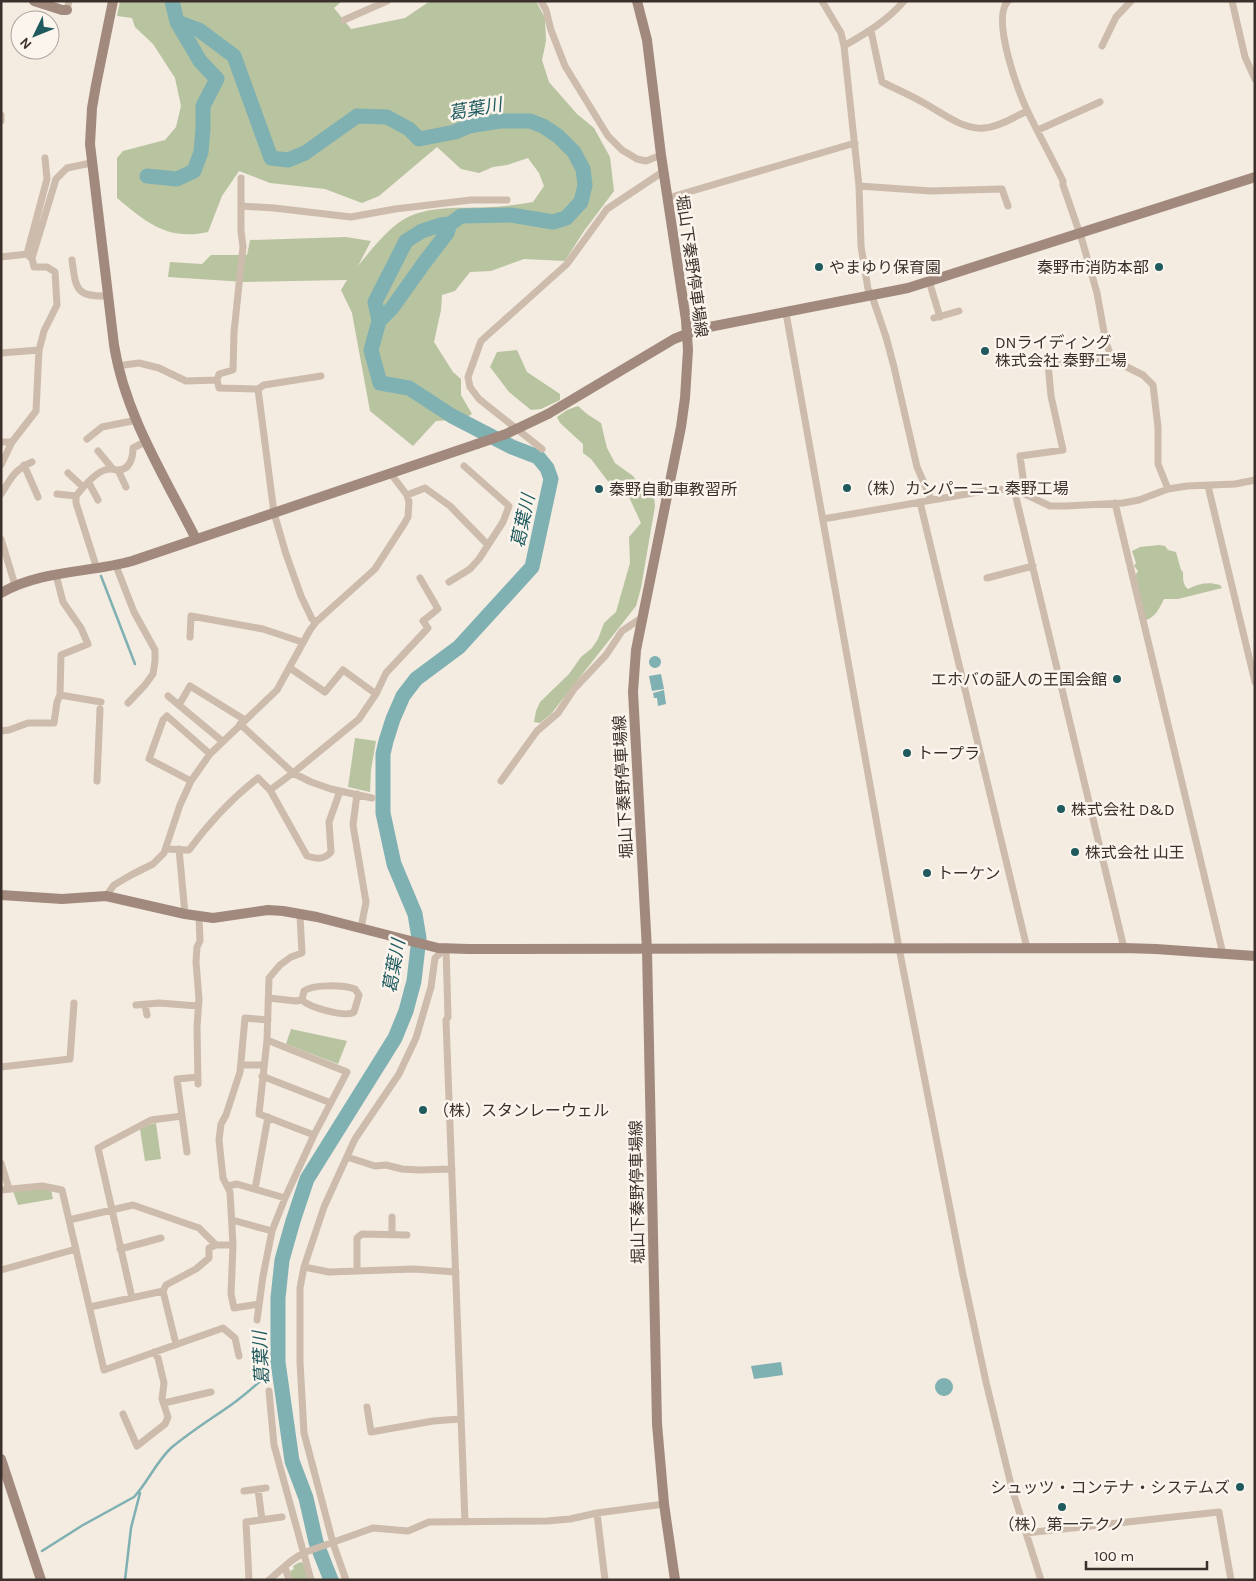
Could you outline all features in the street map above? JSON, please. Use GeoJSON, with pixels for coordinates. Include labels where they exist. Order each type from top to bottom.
{"type":"FeatureCollection","features":[{"type":"Feature","properties":{"kind":"street"},"geometry":{"type":"LineString","coordinates":[[34,1],[62,10],[68,5]]}},
{"type":"Feature","properties":{"kind":"street"},"geometry":{"type":"LineString","coordinates":[[113,1],[92,108],[90,135],[117,366],[122,385],[136,420],[196,539]]}},
{"type":"Feature","properties":{"kind":"street"},"geometry":{"type":"LineString","coordinates":[[344,20],[387,1]]}},
{"type":"Feature","properties":{"kind":"street"},"geometry":{"type":"LineString","coordinates":[[541,1],[546,10],[554,39],[565,66],[608,136],[622,150],[637,159],[646,161],[661,155]]}},
{"type":"Feature","properties":{"kind":"street","name":"堀山下秦野停車場線"},"geometry":{"type":"LineString","coordinates":[[637,1],[646,40],[686,320],[688,350],[682,427],[636,650],[633,692],[647,950],[658,1424],[664,1504],[675,1580]]}},
{"type":"Feature","properties":{"kind":"street"},"geometry":{"type":"LineString","coordinates":[[822,1],[837,26],[844,46],[859,186],[861,246],[868,290],[872,296],[894,368],[917,467],[931,499]]}},
{"type":"Feature","properties":{"kind":"street"},"geometry":{"type":"LineString","coordinates":[[844,46],[885,20],[904,1]]}},
{"type":"Feature","properties":{"kind":"street"},"geometry":{"type":"LineString","coordinates":[[1102,46],[1116,17],[1131,1]]}},
{"type":"Feature","properties":{"kind":"street"},"geometry":{"type":"LineString","coordinates":[[1232,1],[1245,57],[1255,79]]}},
{"type":"Feature","properties":{"kind":"street"},"geometry":{"type":"LineString","coordinates":[[1004,3],[1002,17],[1006,51],[1027,111],[1063,181],[1097,293],[1106,343],[1113,357],[1121,364],[1143,374],[1153,386],[1158,427],[1158,464],[1168,489]]}},
{"type":"Feature","properties":{"kind":"street"},"geometry":{"type":"LineString","coordinates":[[870,31],[882,82],[924,103],[944,116],[975,128],[985,128],[996,126],[1027,111]]}},
{"type":"Feature","properties":{"kind":"street"},"geometry":{"type":"LineString","coordinates":[[1038,130],[1100,102]]}},
{"type":"Feature","properties":{"kind":"street"},"geometry":{"type":"LineString","coordinates":[[1,116],[1,121]]}},
{"type":"Feature","properties":{"kind":"street"},"geometry":{"type":"LineString","coordinates":[[668,198],[855,143]]}},
{"type":"Feature","properties":{"kind":"street"},"geometry":{"type":"LineString","coordinates":[[1,465],[12,442],[36,410],[38,350],[44,331],[56,310],[58,297],[55,272],[47,266],[34,267],[30,256],[47,179],[45,158]]}},
{"type":"Feature","properties":{"kind":"street"},"geometry":{"type":"LineString","coordinates":[[30,256],[56,179],[67,168],[92,163]]}},
{"type":"Feature","properties":{"kind":"street"},"geometry":{"type":"LineString","coordinates":[[542,448],[479,399],[470,387],[468,377],[481,341],[567,264],[608,209],[664,171]]}},
{"type":"Feature","properties":{"kind":"street"},"geometry":{"type":"LineString","coordinates":[[1,593],[15,585],[36,578],[116,566],[506,434],[548,414],[686,334],[699,329],[872,296],[929,281],[1255,177]]}},
{"type":"Feature","properties":{"kind":"street"},"geometry":{"type":"LineString","coordinates":[[241,178],[241,231],[243,246],[234,332],[233,370],[219,374],[217,380],[219,388],[258,389],[264,385],[321,376]]}},
{"type":"Feature","properties":{"kind":"street"},"geometry":{"type":"LineString","coordinates":[[859,186],[931,190],[1002,189],[1008,206]]}},
{"type":"Feature","properties":{"kind":"street"},"geometry":{"type":"LineString","coordinates":[[241,206],[351,217],[395,208],[471,200],[507,200]]}},
{"type":"Feature","properties":{"kind":"street"},"geometry":{"type":"LineString","coordinates":[[1,257],[30,256]]}},
{"type":"Feature","properties":{"kind":"street"},"geometry":{"type":"LineString","coordinates":[[72,260],[75,280],[80,291],[88,296],[108,296]]}},
{"type":"Feature","properties":{"kind":"street"},"geometry":{"type":"LineString","coordinates":[[929,281],[937,318],[959,312]]}},
{"type":"Feature","properties":{"kind":"street"},"geometry":{"type":"LineString","coordinates":[[786,313],[899,948],[974,1327],[1012,1489],[1041,1580]]}},
{"type":"Feature","properties":{"kind":"street"},"geometry":{"type":"LineString","coordinates":[[1,353],[38,350]]}},
{"type":"Feature","properties":{"kind":"street"},"geometry":{"type":"LineString","coordinates":[[1017,491],[1024,485],[1020,456],[1064,450],[1051,396],[1048,364],[1113,357]]}},
{"type":"Feature","properties":{"kind":"street"},"geometry":{"type":"LineString","coordinates":[[117,366],[138,362],[159,368],[186,381],[217,380]]}},
{"type":"Feature","properties":{"kind":"street"},"geometry":{"type":"LineString","coordinates":[[258,389],[274,513],[301,596],[312,619],[316,622]]}},
{"type":"Feature","properties":{"kind":"street"},"geometry":{"type":"LineString","coordinates":[[87,439],[102,427],[136,420]]}},
{"type":"Feature","properties":{"kind":"street"},"geometry":{"type":"LineString","coordinates":[[97,569],[76,503],[76,496],[103,470],[126,468],[130,464],[134,448],[147,441]]}},
{"type":"Feature","properties":{"kind":"street"},"geometry":{"type":"LineString","coordinates":[[1,442],[12,442]]}},
{"type":"Feature","properties":{"kind":"street"},"geometry":{"type":"LineString","coordinates":[[98,451],[115,469],[126,487]]}},
{"type":"Feature","properties":{"kind":"street"},"geometry":{"type":"LineString","coordinates":[[1,494],[12,475],[24,465],[32,462]]}},
{"type":"Feature","properties":{"kind":"street"},"geometry":{"type":"LineString","coordinates":[[24,465],[31,491],[38,497]]}},
{"type":"Feature","properties":{"kind":"street"},"geometry":{"type":"LineString","coordinates":[[449,582],[470,569],[479,559],[503,522],[509,506],[464,466]]}},
{"type":"Feature","properties":{"kind":"street"},"geometry":{"type":"LineString","coordinates":[[68,473],[86,485],[98,500]]}},
{"type":"Feature","properties":{"kind":"street"},"geometry":{"type":"LineString","coordinates":[[106,896],[114,885],[160,859],[166,849],[180,805],[191,781],[210,754],[277,690],[302,642],[316,622],[375,569],[390,548],[408,517],[410,507],[407,495],[391,474]]}},
{"type":"Feature","properties":{"kind":"street"},"geometry":{"type":"LineString","coordinates":[[824,519],[990,490],[1017,491],[1050,506],[1139,500],[1168,489],[1235,484],[1255,480]]}},
{"type":"Feature","properties":{"kind":"street"},"geometry":{"type":"LineString","coordinates":[[1208,486],[1255,682]]}},
{"type":"Feature","properties":{"kind":"street"},"geometry":{"type":"LineString","coordinates":[[407,495],[425,488],[450,506],[487,544]]}},
{"type":"Feature","properties":{"kind":"street"},"geometry":{"type":"LineString","coordinates":[[1017,491],[1033,566],[1124,948]]}},
{"type":"Feature","properties":{"kind":"street"},"geometry":{"type":"LineString","coordinates":[[57,494],[76,496]]}},
{"type":"Feature","properties":{"kind":"street"},"geometry":{"type":"LineString","coordinates":[[920,502],[1027,948]]}},
{"type":"Feature","properties":{"kind":"street"},"geometry":{"type":"LineString","coordinates":[[1115,503],[1223,954]]}},
{"type":"Feature","properties":{"kind":"street"},"geometry":{"type":"LineString","coordinates":[[1,539],[15,585]]}},
{"type":"Feature","properties":{"kind":"street"},"geometry":{"type":"LineString","coordinates":[[116,566],[134,612],[155,650],[152,674],[145,685],[128,703]]}},
{"type":"Feature","properties":{"kind":"street"},"geometry":{"type":"LineString","coordinates":[[987,578],[1033,566]]}},
{"type":"Feature","properties":{"kind":"street"},"geometry":{"type":"LineString","coordinates":[[1,731],[28,723],[54,723],[57,702],[60,696],[61,655],[88,644],[81,628],[63,602],[56,575]]}},
{"type":"Feature","properties":{"kind":"street"},"geometry":{"type":"LineString","coordinates":[[270,790],[359,720],[376,694],[386,673],[428,628],[423,621],[438,609],[420,578]]}},
{"type":"Feature","properties":{"kind":"street"},"geometry":{"type":"LineString","coordinates":[[190,636],[191,616],[263,629],[302,642]]}},
{"type":"Feature","properties":{"kind":"street"},"geometry":{"type":"LineString","coordinates":[[501,781],[537,731],[558,713],[574,689],[606,655],[622,631],[643,617]]}},
{"type":"Feature","properties":{"kind":"street"},"geometry":{"type":"LineString","coordinates":[[290,668],[325,692],[343,670],[376,694]]}},
{"type":"Feature","properties":{"kind":"street"},"geometry":{"type":"LineString","coordinates":[[179,705],[190,686],[242,722],[293,773],[311,782],[372,798]]}},
{"type":"Feature","properties":{"kind":"street"},"geometry":{"type":"LineString","coordinates":[[60,696],[101,706],[96,781]]}},
{"type":"Feature","properties":{"kind":"street"},"geometry":{"type":"LineString","coordinates":[[168,696],[222,741]]}},
{"type":"Feature","properties":{"kind":"street"},"geometry":{"type":"LineString","coordinates":[[191,781],[149,759],[163,720],[167,716],[210,754]]}},
{"type":"Feature","properties":{"kind":"street"},"geometry":{"type":"LineString","coordinates":[[166,849],[189,850],[206,827],[234,798],[258,778],[270,790],[307,856],[316,859],[323,858],[332,852],[329,822],[340,791]]}},
{"type":"Feature","properties":{"kind":"street"},"geometry":{"type":"LineString","coordinates":[[357,794],[353,825],[366,902],[361,928]]}},
{"type":"Feature","properties":{"kind":"street"},"geometry":{"type":"LineString","coordinates":[[179,849],[185,914]]}},
{"type":"Feature","properties":{"kind":"street"},"geometry":{"type":"LineString","coordinates":[[1,896],[62,899],[106,896],[185,914],[213,918],[268,910],[284,911],[442,948],[647,950],[1156,948],[1255,956]]}},
{"type":"Feature","properties":{"kind":"street"},"geometry":{"type":"LineString","coordinates":[[300,915],[302,953],[291,957],[280,965],[269,978],[267,1040],[259,1114],[314,1135]]}},
{"type":"Feature","properties":{"kind":"street"},"geometry":{"type":"LineString","coordinates":[[187,1152],[177,1079],[198,1081],[196,962],[197,947],[200,941],[199,916]]}},
{"type":"Feature","properties":{"kind":"street"},"geometry":{"type":"LineString","coordinates":[[346,1580],[333,1543],[304,1433],[299,1322],[300,1288],[304,1267],[324,1207],[355,1139],[408,1058],[431,987],[435,958],[442,948]]}},
{"type":"Feature","properties":{"kind":"street"},"geometry":{"type":"LineString","coordinates":[[442,948],[448,1017],[446,1020],[465,1522]]}},
{"type":"Feature","properties":{"kind":"street"},"geometry":{"type":"LineString","coordinates":[[269,998],[287,1001],[302,1000],[308,1005],[346,1015],[354,1012],[359,995],[355,989],[345,986],[309,988],[304,991],[302,1000]]}},
{"type":"Feature","properties":{"kind":"street"},"geometry":{"type":"LineString","coordinates":[[1,1068],[70,1059],[74,1003]]}},
{"type":"Feature","properties":{"kind":"street"},"geometry":{"type":"LineString","coordinates":[[136,1005],[159,1003],[198,1006]]}},
{"type":"Feature","properties":{"kind":"street"},"geometry":{"type":"LineString","coordinates":[[145,1005],[147,1015]]}},
{"type":"Feature","properties":{"kind":"street"},"geometry":{"type":"LineString","coordinates":[[259,1304],[234,1308],[231,1294],[232,1220],[228,1186],[223,1178],[219,1140],[222,1124],[236,1088],[241,1065],[245,1018],[268,1020]]}},
{"type":"Feature","properties":{"kind":"street"},"geometry":{"type":"LineString","coordinates":[[258,1320],[272,1231],[314,1135],[347,1072],[267,1040]]}},
{"type":"Feature","properties":{"kind":"street"},"geometry":{"type":"LineString","coordinates":[[241,1065],[264,1065]]}},
{"type":"Feature","properties":{"kind":"street"},"geometry":{"type":"LineString","coordinates":[[262,1076],[330,1103]]}},
{"type":"Feature","properties":{"kind":"street"},"geometry":{"type":"LineString","coordinates":[[132,1298],[98,1148],[151,1120],[182,1116]]}},
{"type":"Feature","properties":{"kind":"street"},"geometry":{"type":"LineString","coordinates":[[255,1189],[268,1117]]}},
{"type":"Feature","properties":{"kind":"street"},"geometry":{"type":"LineString","coordinates":[[347,1157],[375,1166],[386,1165],[396,1172],[452,1169]]}},
{"type":"Feature","properties":{"kind":"street"},"geometry":{"type":"LineString","coordinates":[[1,1163],[5,1190],[42,1186],[62,1190],[104,1370],[223,1328],[235,1338],[239,1356]]}},
{"type":"Feature","properties":{"kind":"street"},"geometry":{"type":"LineString","coordinates":[[228,1186],[237,1184],[285,1198]]}},
{"type":"Feature","properties":{"kind":"street"},"geometry":{"type":"LineString","coordinates":[[70,1220],[133,1205],[191,1224],[199,1228],[216,1244]]}},
{"type":"Feature","properties":{"kind":"street"},"geometry":{"type":"LineString","coordinates":[[392,1217],[392,1235]]}},
{"type":"Feature","properties":{"kind":"street"},"geometry":{"type":"LineString","coordinates":[[232,1220],[272,1231]]}},
{"type":"Feature","properties":{"kind":"street"},"geometry":{"type":"LineString","coordinates":[[357,1271],[358,1238],[362,1234],[407,1235]]}},
{"type":"Feature","properties":{"kind":"street"},"geometry":{"type":"LineString","coordinates":[[120,1249],[161,1238]]}},
{"type":"Feature","properties":{"kind":"street"},"geometry":{"type":"LineString","coordinates":[[90,1307],[162,1291],[166,1285],[196,1269],[209,1258],[209,1248],[216,1244],[233,1245]]}},
{"type":"Feature","properties":{"kind":"street"},"geometry":{"type":"LineString","coordinates":[[1,1270],[76,1248]]}},
{"type":"Feature","properties":{"kind":"street"},"geometry":{"type":"LineString","coordinates":[[304,1267],[329,1272],[414,1269],[456,1272]]}},
{"type":"Feature","properties":{"kind":"street"},"geometry":{"type":"LineString","coordinates":[[162,1291],[176,1344]]}},
{"type":"Feature","properties":{"kind":"street"},"geometry":{"type":"LineString","coordinates":[[123,1414],[137,1446],[166,1424],[168,1417],[162,1399],[164,1383],[158,1358],[154,1352]]}},
{"type":"Feature","properties":{"kind":"street"},"geometry":{"type":"LineString","coordinates":[[269,1391],[274,1445],[311,1580]]}},
{"type":"Feature","properties":{"kind":"street"},"geometry":{"type":"LineString","coordinates":[[164,1403],[211,1392]]}},
{"type":"Feature","properties":{"kind":"street"},"geometry":{"type":"LineString","coordinates":[[368,1407],[371,1432],[433,1421],[460,1419]]}},
{"type":"Feature","properties":{"kind":"street"},"geometry":{"type":"LineString","coordinates":[[1,1459],[41,1580]]}},
{"type":"Feature","properties":{"kind":"street"},"geometry":{"type":"LineString","coordinates":[[244,1492],[262,1489],[262,1520]]}},
{"type":"Feature","properties":{"kind":"street"},"geometry":{"type":"LineString","coordinates":[[269,1580],[303,1553],[373,1528],[408,1531],[429,1522],[547,1521],[664,1504]]}},
{"type":"Feature","properties":{"kind":"street"},"geometry":{"type":"LineString","coordinates":[[1026,1533],[1219,1512],[1231,1580]]}},
{"type":"Feature","properties":{"kind":"street"},"geometry":{"type":"LineString","coordinates":[[596,1513],[605,1580]]}},
{"type":"Feature","properties":{"kind":"street"},"geometry":{"type":"LineString","coordinates":[[248,1580],[246,1522],[282,1517]]}},
{"type":"Feature","properties":{"kind":"street"},"geometry":{"type":"LineString","coordinates":[[285,1567],[289,1580]]}},
{"type":"Feature","properties":{"kind":"green space"},"geometry":{"type":"Polygon","coordinates":[[[120,1],[342,1],[334,8],[351,29],[405,18],[430,1],[536,1],[545,18],[546,41],[542,60],[549,82],[577,114],[594,128],[610,157],[614,191],[584,231],[565,261],[524,259],[491,271],[470,272],[455,291],[442,295],[441,310],[434,342],[453,372],[461,379],[461,395],[472,414],[464,419],[436,421],[413,446],[370,411],[352,313],[341,290],[347,280],[245,282],[168,277],[170,262],[202,264],[211,255],[247,255],[250,240],[346,237],[371,241],[358,266],[390,230],[411,216],[433,210],[502,206],[533,202],[544,186],[539,173],[528,158],[507,165],[493,167],[479,173],[461,169],[437,147],[379,196],[362,203],[325,189],[270,183],[239,171],[222,196],[208,232],[181,234],[169,232],[148,222],[117,198],[117,158],[123,151],[165,140],[176,127],[181,106],[175,78],[153,44],[135,27],[132,18],[117,16],[120,1]]]}},
{"type":"Feature","properties":{"kind":"green space"},"geometry":{"type":"Polygon","coordinates":[[[517,350],[527,372],[560,394],[560,400],[541,409],[531,410],[509,392],[490,367],[497,352],[517,350]]]}},
{"type":"Feature","properties":{"kind":"green space"},"geometry":{"type":"Polygon","coordinates":[[[578,406],[601,423],[607,448],[615,463],[633,476],[645,492],[654,495],[655,506],[641,588],[636,606],[551,714],[540,723],[534,722],[540,702],[569,674],[581,657],[592,648],[598,639],[604,623],[616,612],[630,563],[629,537],[641,523],[629,497],[613,488],[591,459],[583,453],[583,444],[560,423],[557,417],[567,410],[578,406]]]}},
{"type":"Feature","properties":{"kind":"green space"},"geometry":{"type":"Polygon","coordinates":[[[1159,545],[1176,552],[1183,572],[1184,584],[1188,589],[1208,583],[1220,585],[1222,588],[1178,599],[1164,599],[1154,615],[1144,620],[1135,576],[1138,571],[1134,566],[1136,563],[1132,551],[1140,547],[1159,545]]]}},
{"type":"Feature","properties":{"kind":"green space"},"geometry":{"type":"Polygon","coordinates":[[[355,738],[376,741],[371,770],[370,792],[348,787],[355,738]]]}},
{"type":"Feature","properties":{"kind":"green space"},"geometry":{"type":"Polygon","coordinates":[[[291,1029],[347,1041],[338,1064],[286,1044],[291,1029]]]}},
{"type":"Feature","properties":{"kind":"green space"},"geometry":{"type":"Polygon","coordinates":[[[156,1123],[161,1159],[145,1161],[140,1129],[156,1123]]]}},
{"type":"Feature","properties":{"kind":"green space"},"geometry":{"type":"Polygon","coordinates":[[[42,1188],[51,1190],[53,1199],[18,1205],[13,1191],[42,1188]]]}},
{"type":"Feature","properties":{"kind":"green space"},"geometry":{"type":"Polygon","coordinates":[[[300,1562],[303,1563],[308,1580],[292,1580],[290,1571],[294,1569],[293,1566],[300,1562]]]}},
{"type":"Feature","properties":{"kind":"water"},"geometry":{"type":"Polygon","coordinates":[[[657,656],[660,657],[660,667],[653,668],[650,667],[649,660],[650,657],[657,656]]]}},
{"type":"Feature","properties":{"kind":"water"},"geometry":{"type":"Polygon","coordinates":[[[661,674],[664,689],[652,691],[649,676],[661,674]]]}},
{"type":"Feature","properties":{"kind":"water"},"geometry":{"type":"Polygon","coordinates":[[[664,690],[666,704],[658,706],[657,698],[654,698],[653,693],[664,690]]]}},
{"type":"Feature","properties":{"kind":"water"},"geometry":{"type":"Polygon","coordinates":[[[781,1362],[783,1375],[754,1379],[751,1366],[781,1362]]]}},
{"type":"Feature","properties":{"kind":"water"},"geometry":{"type":"Polygon","coordinates":[[[944,1378],[950,1381],[953,1387],[950,1393],[944,1396],[938,1393],[935,1387],[938,1381],[944,1378]]]}},
{"type":"Feature","properties":{"kind":"waterway","name":"葛葉川"},"geometry":{"type":"LineString","coordinates":[[172,1],[177,22],[199,30],[234,56],[271,158],[288,160],[305,153],[357,116],[387,117],[409,129],[419,139],[455,132],[469,126],[500,121],[530,121],[543,126],[558,136],[574,152],[583,169],[585,185],[581,202],[566,218],[553,222],[511,215],[461,216],[450,224],[447,233],[392,308],[379,321],[371,350],[380,383],[409,388],[452,416],[512,447],[538,457],[547,468],[551,479],[532,567],[459,647],[416,679],[403,696],[393,719],[383,754],[383,813],[394,864],[415,914],[419,938],[414,981],[406,1011],[395,1038],[307,1179],[282,1260],[278,1298],[278,1362],[292,1461],[306,1498],[316,1542],[331,1580]]}},
{"type":"Feature","properties":{"kind":"waterway"},"geometry":{"type":"LineString","coordinates":[[147,176],[177,179],[194,171],[201,152],[203,106],[217,79],[200,61],[177,22]]}},
{"type":"Feature","properties":{"kind":"waterway"},"geometry":{"type":"LineString","coordinates":[[379,321],[375,302],[406,241],[422,231],[450,224]]}},
{"type":"Feature","properties":{"kind":"waterway"},"geometry":{"type":"LineString","coordinates":[[101,576],[135,664]]}},
{"type":"Feature","properties":{"kind":"waterway"},"geometry":{"type":"LineString","coordinates":[[42,1551],[83,1525],[134,1497],[171,1448],[237,1400],[278,1365]]}},
{"type":"Feature","properties":{"kind":"waterway"},"geometry":{"type":"LineString","coordinates":[[125,1580],[131,1528],[140,1493]]}},
{"type":"Feature","properties":{"kind":"place","name":"やまゆり保育園"},"geometry":{"type":"Point","coordinates":[819,267]}},
{"type":"Feature","properties":{"kind":"place","name":"秦野市消防本部"},"geometry":{"type":"Point","coordinates":[1159,267]}},
{"type":"Feature","properties":{"kind":"place","name":"DNライディング 株式会社 秦野工場"},"geometry":{"type":"Point","coordinates":[985,351]}},
{"type":"Feature","properties":{"kind":"place","name":"（株）カンパーニュ 秦野工場"},"geometry":{"type":"Point","coordinates":[847,488]}},
{"type":"Feature","properties":{"kind":"place","name":"秦野自動車教習所"},"geometry":{"type":"Point","coordinates":[599,489]}},
{"type":"Feature","properties":{"kind":"place","name":"エホバの証人の王国会館"},"geometry":{"type":"Point","coordinates":[1117,679]}},
{"type":"Feature","properties":{"kind":"place","name":"トープラ"},"geometry":{"type":"Point","coordinates":[907,753]}},
{"type":"Feature","properties":{"kind":"place","name":"株式会社 D&D"},"geometry":{"type":"Point","coordinates":[1061,809]}},
{"type":"Feature","properties":{"kind":"place","name":"株式会社 山王"},"geometry":{"type":"Point","coordinates":[1075,852]}},
{"type":"Feature","properties":{"kind":"place","name":"トーケン"},"geometry":{"type":"Point","coordinates":[927,873]}},
{"type":"Feature","properties":{"kind":"place","name":"（株）スタンレーウェル"},"geometry":{"type":"Point","coordinates":[423,1110]}},
{"type":"Feature","properties":{"kind":"place","name":"シュッツ・コンテナ・システムズ"},"geometry":{"type":"Point","coordinates":[1240,1487]}},
{"type":"Feature","properties":{"kind":"place","name":"（株）第一テクノ"},"geometry":{"type":"Point","coordinates":[1062,1507]}}]}
